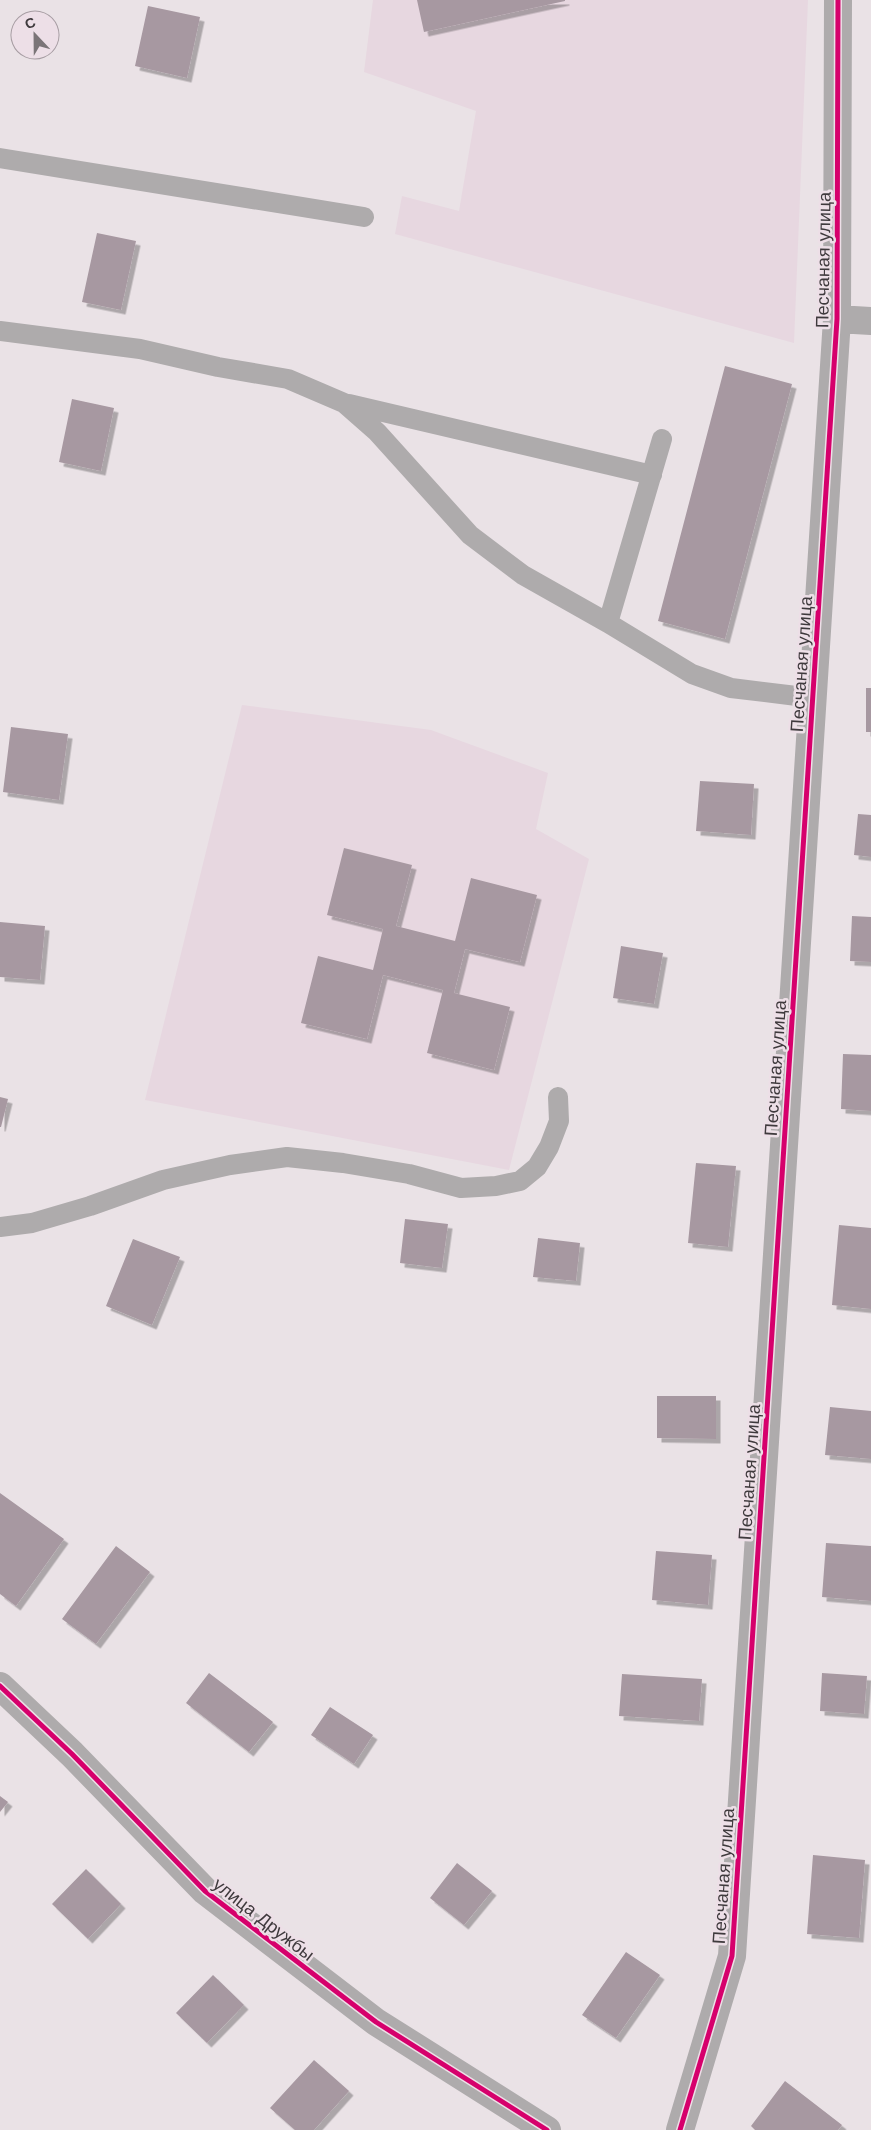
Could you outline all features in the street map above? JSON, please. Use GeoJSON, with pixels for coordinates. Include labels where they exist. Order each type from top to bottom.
{"type":"FeatureCollection","features":[{"type":"Feature","properties":{"kind":"street","name":"Песчаная улица"},"geometry":{"type":"LineString","coordinates":[[680,2130],[732,1956],[837,319],[838,0]]}},
{"type":"Feature","properties":{"kind":"street"},"geometry":{"type":"LineString","coordinates":[[837,319],[871,320]]}},
{"type":"Feature","properties":{"kind":"street","name":"улица Дружбы"},"geometry":{"type":"LineString","coordinates":[[0,1686],[72,1754],[205,1891],[376,2022],[547,2130]]}},
{"type":"Feature","properties":{"kind":"lane"},"geometry":{"type":"LineString","coordinates":[[0,158],[364,217]]}},
{"type":"Feature","properties":{"kind":"lane"},"geometry":{"type":"LineString","coordinates":[[0,331],[140,349],[218,367],[288,379],[344,403],[652,474]]}},
{"type":"Feature","properties":{"kind":"lane"},"geometry":{"type":"LineString","coordinates":[[344,403],[377,432],[470,535],[523,575],[608,623],[692,674],[731,688],[813,698]]}},
{"type":"Feature","properties":{"kind":"lane"},"geometry":{"type":"LineString","coordinates":[[608,623],[662,439]]}},
{"type":"Feature","properties":{"kind":"lane"},"geometry":{"type":"LineString","coordinates":[[0,1227],[32,1223],[90,1206],[163,1180],[230,1165],[287,1157],[343,1163],[409,1174],[461,1188],[496,1186],[520,1181],[537,1167],[549,1146],[559,1121],[558,1097]]}},
{"type":"Feature","properties":{"kind":"shaded area"},"geometry":{"type":"Polygon","coordinates":[[[373,0],[808,0],[794,343],[395,234],[402,196],[459,211],[476,111],[364,72],[373,0]]]}},
{"type":"Feature","properties":{"kind":"shaded area"},"geometry":{"type":"Polygon","coordinates":[[[242,705],[431,730],[548,773],[536,829],[589,859],[509,1170],[145,1100],[242,705]]]}},
{"type":"Feature","properties":{"kind":"building"},"geometry":{"type":"Polygon","coordinates":[[[417,0],[565,0],[565,1],[424,32],[417,0]]]}},
{"type":"Feature","properties":{"kind":"building"},"geometry":{"type":"Polygon","coordinates":[[[148,6],[200,17],[187,78],[135,66],[148,6]]]}},
{"type":"Feature","properties":{"kind":"building"},"geometry":{"type":"Polygon","coordinates":[[[97,233],[136,241],[121,310],[82,302],[97,233]]]}},
{"type":"Feature","properties":{"kind":"building"},"geometry":{"type":"Polygon","coordinates":[[[725,366],[792,384],[725,639],[658,621],[725,366]]]}},
{"type":"Feature","properties":{"kind":"building"},"geometry":{"type":"Polygon","coordinates":[[[72,399],[114,408],[101,471],[59,462],[72,399]]]}},
{"type":"Feature","properties":{"kind":"building"},"geometry":{"type":"Polygon","coordinates":[[[866,688],[871,688],[871,732],[866,732],[866,688]]]}},
{"type":"Feature","properties":{"kind":"building"},"geometry":{"type":"Polygon","coordinates":[[[11,727],[68,734],[59,800],[3,792],[11,727]]]}},
{"type":"Feature","properties":{"kind":"building"},"geometry":{"type":"Polygon","coordinates":[[[700,781],[754,784],[751,835],[696,831],[700,781]]]}},
{"type":"Feature","properties":{"kind":"building"},"geometry":{"type":"Polygon","coordinates":[[[858,814],[871,815],[871,857],[854,855],[858,814]]]}},
{"type":"Feature","properties":{"kind":"building"},"geometry":{"type":"Polygon","coordinates":[[[344,848],[412,865],[396,926],[455,941],[471,878],[537,895],[520,962],[465,949],[454,993],[510,1007],[494,1070],[427,1053],[443,990],[383,975],[367,1039],[301,1023],[318,956],[373,970],[383,929],[327,915],[344,848]]]}},
{"type":"Feature","properties":{"kind":"building"},"geometry":{"type":"Polygon","coordinates":[[[852,916],[871,917],[871,962],[850,961],[852,916]]]}},
{"type":"Feature","properties":{"kind":"building"},"geometry":{"type":"Polygon","coordinates":[[[0,922],[45,926],[40,980],[0,977],[0,922]]]}},
{"type":"Feature","properties":{"kind":"building"},"geometry":{"type":"Polygon","coordinates":[[[621,946],[663,953],[654,1004],[613,998],[621,946]]]}},
{"type":"Feature","properties":{"kind":"building"},"geometry":{"type":"Polygon","coordinates":[[[843,1054],[871,1055],[871,1111],[841,1109],[843,1054]]]}},
{"type":"Feature","properties":{"kind":"building"},"geometry":{"type":"Polygon","coordinates":[[[0,1097],[8,1099],[1,1127],[0,1127],[0,1097]]]}},
{"type":"Feature","properties":{"kind":"building"},"geometry":{"type":"Polygon","coordinates":[[[696,1163],[736,1166],[728,1247],[688,1243],[696,1163]]]}},
{"type":"Feature","properties":{"kind":"building"},"geometry":{"type":"Polygon","coordinates":[[[405,1219],[448,1224],[442,1268],[400,1263],[405,1219]]]}},
{"type":"Feature","properties":{"kind":"building"},"geometry":{"type":"Polygon","coordinates":[[[839,1225],[871,1228],[871,1309],[832,1305],[839,1225]]]}},
{"type":"Feature","properties":{"kind":"building"},"geometry":{"type":"Polygon","coordinates":[[[538,1238],[580,1243],[576,1281],[533,1277],[538,1238]]]}},
{"type":"Feature","properties":{"kind":"building"},"geometry":{"type":"Polygon","coordinates":[[[133,1239],[180,1257],[152,1325],[106,1306],[133,1239]]]}},
{"type":"Feature","properties":{"kind":"building"},"geometry":{"type":"Polygon","coordinates":[[[657,1396],[716,1396],[716,1439],[657,1438],[657,1396]]]}},
{"type":"Feature","properties":{"kind":"building"},"geometry":{"type":"Polygon","coordinates":[[[830,1407],[871,1411],[871,1459],[825,1455],[830,1407]]]}},
{"type":"Feature","properties":{"kind":"building"},"geometry":{"type":"Polygon","coordinates":[[[0,1493],[64,1539],[16,1606],[0,1594],[0,1493]]]}},
{"type":"Feature","properties":{"kind":"building"},"geometry":{"type":"Polygon","coordinates":[[[826,1543],[871,1546],[871,1601],[822,1597],[826,1543]]]}},
{"type":"Feature","properties":{"kind":"building"},"geometry":{"type":"Polygon","coordinates":[[[116,1546],[150,1572],[96,1644],[62,1619],[116,1546]]]}},
{"type":"Feature","properties":{"kind":"building"},"geometry":{"type":"Polygon","coordinates":[[[656,1551],[712,1555],[708,1605],[652,1600],[656,1551]]]}},
{"type":"Feature","properties":{"kind":"building"},"geometry":{"type":"Polygon","coordinates":[[[209,1673],[273,1722],[249,1752],[186,1703],[209,1673]]]}},
{"type":"Feature","properties":{"kind":"building"},"geometry":{"type":"Polygon","coordinates":[[[822,1673],[867,1676],[864,1714],[820,1711],[822,1673]]]}},
{"type":"Feature","properties":{"kind":"building"},"geometry":{"type":"Polygon","coordinates":[[[622,1674],[702,1679],[699,1721],[619,1716],[622,1674]]]}},
{"type":"Feature","properties":{"kind":"building"},"geometry":{"type":"Polygon","coordinates":[[[330,1707],[373,1735],[354,1764],[311,1735],[330,1707]]]}},
{"type":"Feature","properties":{"kind":"building"},"geometry":{"type":"Polygon","coordinates":[[[0,1796],[8,1802],[0,1812],[0,1796]]]}},
{"type":"Feature","properties":{"kind":"building"},"geometry":{"type":"Polygon","coordinates":[[[813,1855],[865,1860],[859,1938],[807,1934],[813,1855]]]}},
{"type":"Feature","properties":{"kind":"building"},"geometry":{"type":"Polygon","coordinates":[[[457,1863],[492,1891],[464,1925],[430,1898],[457,1863]]]}},
{"type":"Feature","properties":{"kind":"building"},"geometry":{"type":"Polygon","coordinates":[[[86,1869],[121,1904],[88,1939],[52,1904],[86,1869]]]}},
{"type":"Feature","properties":{"kind":"building"},"geometry":{"type":"Polygon","coordinates":[[[626,1952],[660,1975],[616,2038],[582,2015],[626,1952]]]}},
{"type":"Feature","properties":{"kind":"building"},"geometry":{"type":"Polygon","coordinates":[[[213,1975],[244,2005],[207,2043],[176,2013],[213,1975]]]}},
{"type":"Feature","properties":{"kind":"building"},"geometry":{"type":"Polygon","coordinates":[[[314,2060],[349,2091],[314,2130],[295,2130],[270,2108],[314,2060]]]}},
{"type":"Feature","properties":{"kind":"building"},"geometry":{"type":"Polygon","coordinates":[[[785,2081],[842,2125],[838,2130],[755,2130],[751,2126],[785,2081]]]}},
{"type":"Feature","properties":{"kind":"cycle path"},"geometry":{"type":"LineString","coordinates":[[680,2130],[732,1956],[837,319],[838,0]]}},
{"type":"Feature","properties":{"kind":"cycle path"},"geometry":{"type":"LineString","coordinates":[[0,1686],[72,1754],[205,1891],[376,2022],[547,2130]]}}]}
